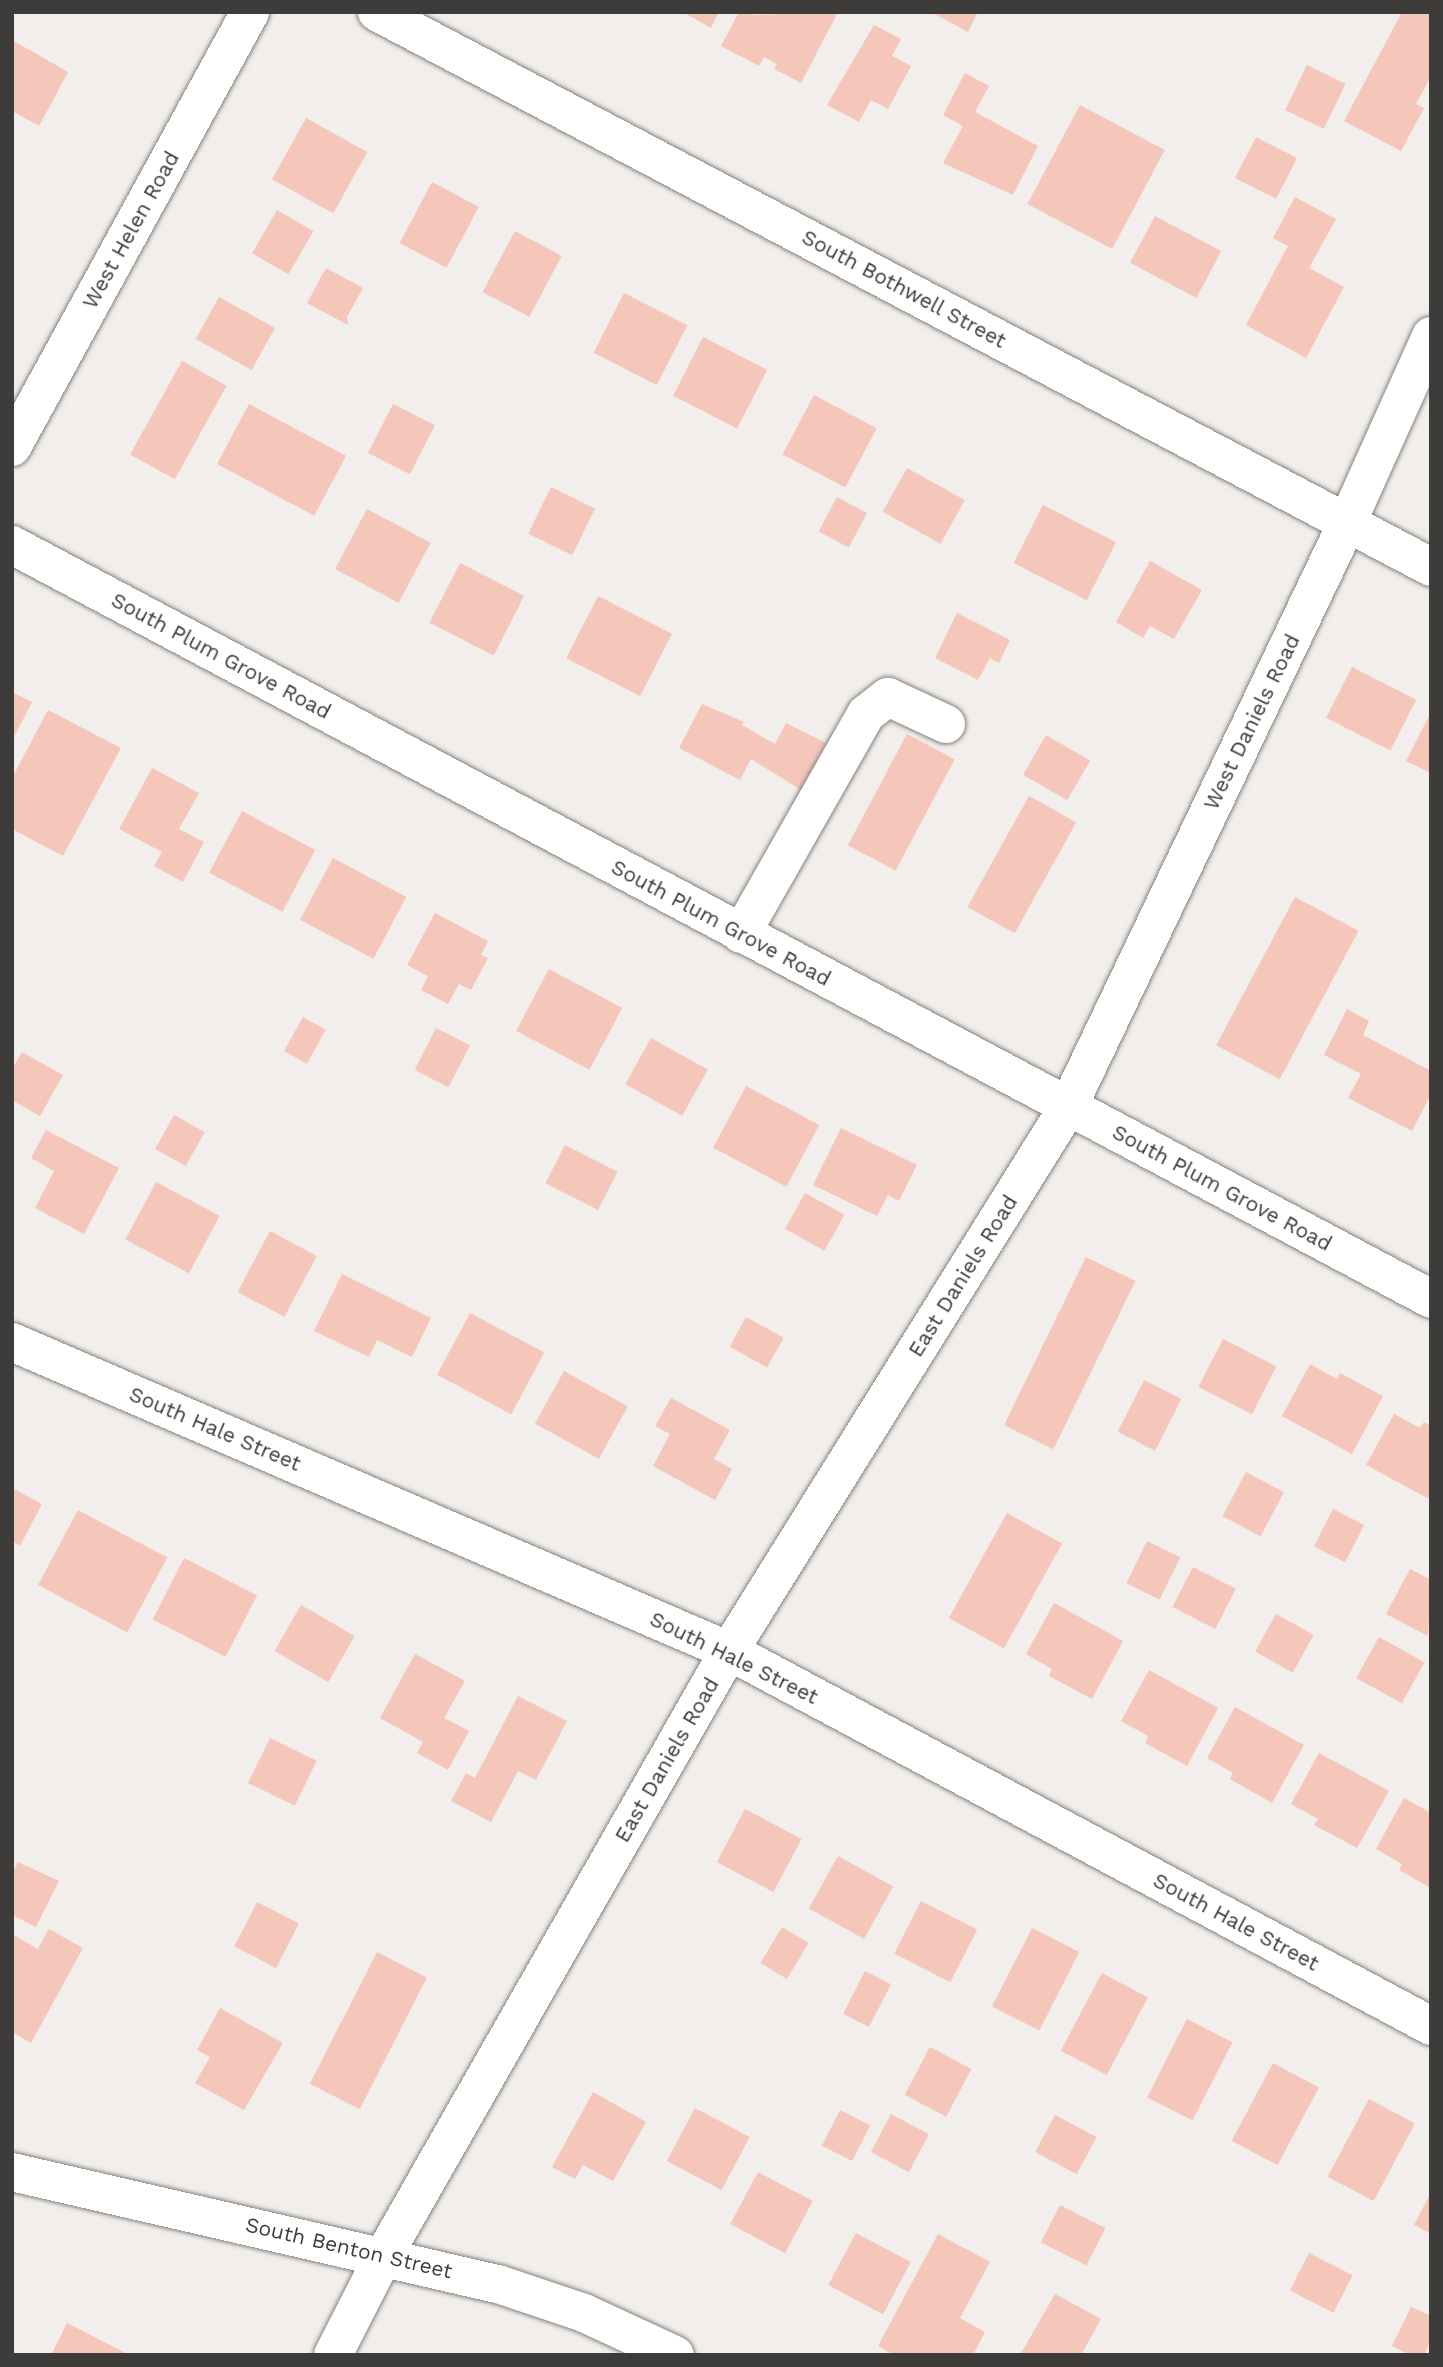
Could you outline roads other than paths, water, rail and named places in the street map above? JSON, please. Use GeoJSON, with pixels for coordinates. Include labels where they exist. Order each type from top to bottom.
{"type":"FeatureCollection","features":[{"type":"Feature","properties":{"kind":"street","name":"West Helen Road"},"geometry":{"type":"LineString","coordinates":[[12,447],[250,12]]}},
{"type":"Feature","properties":{"kind":"street","name":"South Bothwell Street"},"geometry":{"type":"LineString","coordinates":[[377,12],[1431,567]]}},
{"type":"Feature","properties":{"kind":"street","name":"West Daniels Road"},"geometry":{"type":"LineString","coordinates":[[1068,1107],[1347,523],[1431,336]]}},
{"type":"Feature","properties":{"kind":"street","name":"South Plum Grove Road"},"geometry":{"type":"LineString","coordinates":[[12,545],[1431,1298]]}},
{"type":"Feature","properties":{"kind":"street"},"geometry":{"type":"LineString","coordinates":[[741,934],[866,714],[888,697],[946,724]]}},
{"type":"Feature","properties":{"kind":"street","name":"East Daniels Road"},"geometry":{"type":"LineString","coordinates":[[333,2355],[384,2255],[730,1651],[1068,1107]]}},
{"type":"Feature","properties":{"kind":"street","name":"South Hale Street"},"geometry":{"type":"LineString","coordinates":[[12,1342],[730,1651],[1431,2026]]}},
{"type":"Feature","properties":{"kind":"street","name":"South Benton Street"},"geometry":{"type":"LineString","coordinates":[[12,2172],[384,2255],[498,2284],[584,2313],[676,2355]]}}]}
